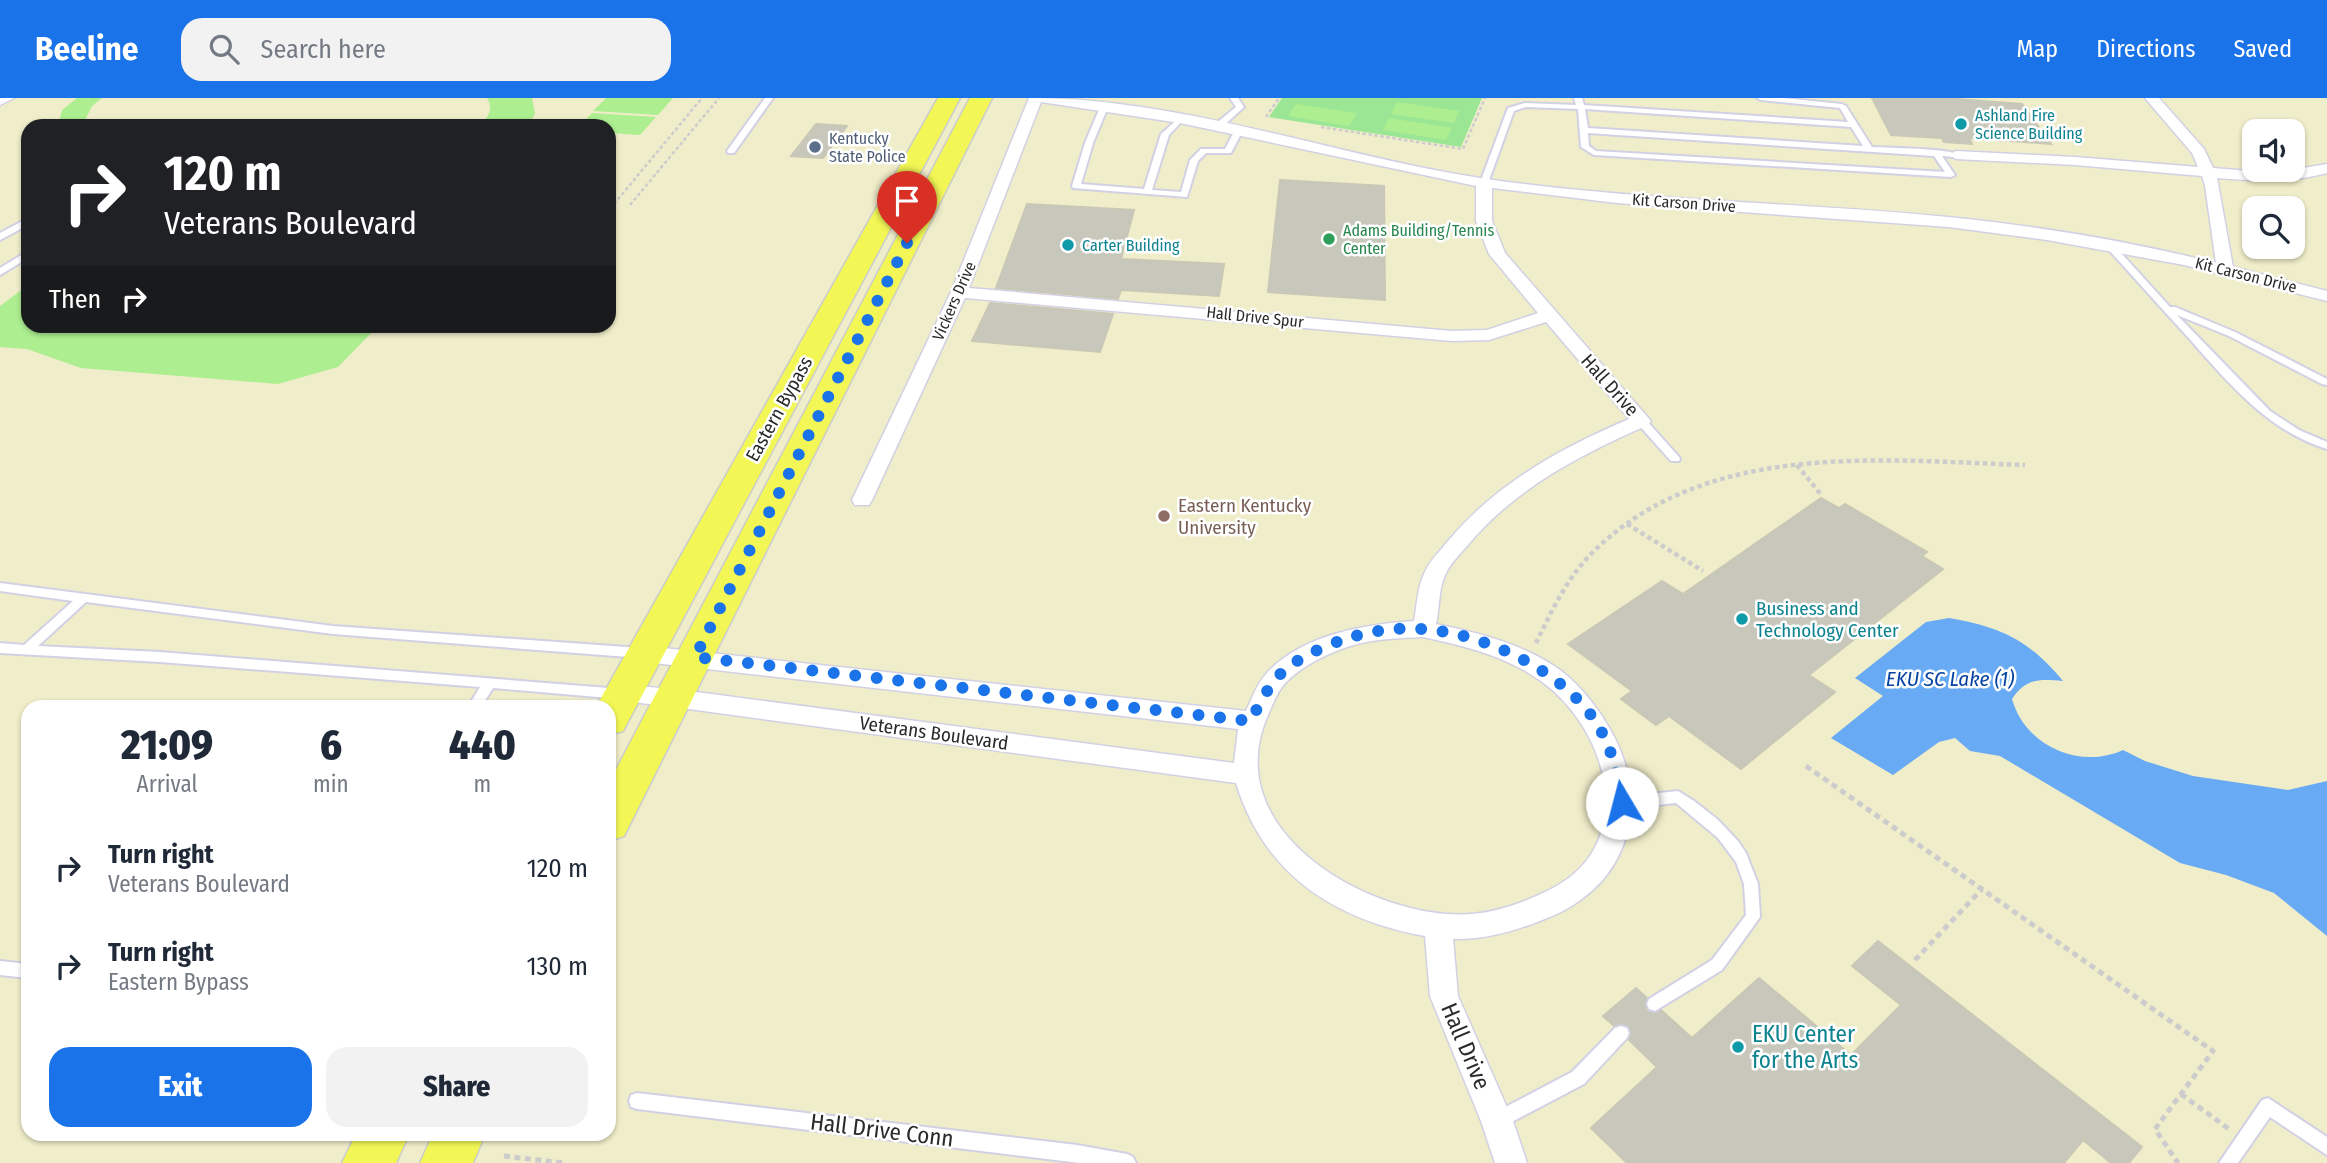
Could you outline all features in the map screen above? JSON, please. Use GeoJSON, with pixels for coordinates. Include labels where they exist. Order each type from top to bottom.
{"type":"FeatureCollection","features":[{"type":"Feature","properties":{"kind":"main road","name":"Eastern Bypass"},"geometry":{"type":"LineString","coordinates":[[616,707],[949,98]]}},
{"type":"Feature","properties":{"kind":"main road","name":"Eastern Bypass"},"geometry":{"type":"LineString","coordinates":[[616,810],[981,98]]}},
{"type":"Feature","properties":{"kind":"main road"},"geometry":{"type":"LineString","coordinates":[[368,1163],[380,1141]]}},
{"type":"Feature","properties":{"kind":"main road"},"geometry":{"type":"LineString","coordinates":[[446,1163],[457,1141]]}},
{"type":"Feature","properties":{"kind":"street"},"geometry":{"type":"LineString","coordinates":[[0,101],[7,98]]}},
{"type":"Feature","properties":{"kind":"street","name":"Vickers Drive"},"geometry":{"type":"LineString","coordinates":[[862,500],[959,292],[1036,98]]}},
{"type":"Feature","properties":{"kind":"street","name":"Kit Carson Drive"},"geometry":{"type":"LineString","coordinates":[[1043,98],[1180,119],[1484,183],[1617,198],[1949,222],[2109,245],[2225,269],[2327,296]]}},
{"type":"Feature","properties":{"kind":"street"},"geometry":{"type":"LineString","coordinates":[[2151,98],[2199,152],[2213,185],[2225,269]]}},
{"type":"Feature","properties":{"kind":"street"},"geometry":{"type":"LineString","coordinates":[[1955,155],[2273,178],[2327,168]]}},
{"type":"Feature","properties":{"kind":"street","name":"Hall Drive"},"geometry":{"type":"LineString","coordinates":[[1423,629],[1437,569],[1466,531],[1487,510],[1570,454],[1641,421],[1492,246],[1484,221],[1484,183]]}},
{"type":"Feature","properties":{"kind":"street","name":"Hall Drive Spur"},"geometry":{"type":"LineString","coordinates":[[959,292],[1149,306],[1452,336],[1489,335],[1548,315]]}},
{"type":"Feature","properties":{"kind":"street"},"geometry":{"type":"LineString","coordinates":[[1423,629],[1481,641],[1527,661],[1567,689],[1598,725],[1616,763],[1622,803],[1618,827],[1597,870],[1556,904],[1501,923],[1438,926],[1381,914],[1329,889],[1287,856],[1259,816],[1245,774],[1244,747],[1250,721],[1275,678],[1318,648],[1372,631],[1423,629]]}},
{"type":"Feature","properties":{"kind":"street"},"geometry":{"type":"LineString","coordinates":[[645,654],[695,657],[1250,721]]}},
{"type":"Feature","properties":{"kind":"street","name":"Veterans Boulevard"},"geometry":{"type":"LineString","coordinates":[[616,707],[674,698],[1245,774]]}},
{"type":"Feature","properties":{"kind":"street","name":"Hall Drive"},"geometry":{"type":"LineString","coordinates":[[1438,926],[1444,996],[1497,1121],[1511,1163]]}},
{"type":"Feature","properties":{"kind":"lane"},"geometry":{"type":"LineString","coordinates":[[731,151],[769,98]]}},
{"type":"Feature","properties":{"kind":"lane"},"geometry":{"type":"LineString","coordinates":[[1217,127],[1240,107],[1234,98]]}},
{"type":"Feature","properties":{"kind":"lane","name":"Hall Drive"},"geometry":{"type":"LineString","coordinates":[[1484,183],[1511,110],[1512,98]]}},
{"type":"Feature","properties":{"kind":"lane"},"geometry":{"type":"LineString","coordinates":[[1578,98],[1585,147],[1594,153],[1951,175],[1936,153]]}},
{"type":"Feature","properties":{"kind":"lane"},"geometry":{"type":"LineString","coordinates":[[1760,98],[1835,103],[1842,106],[1869,149]]}},
{"type":"Feature","properties":{"kind":"lane"},"geometry":{"type":"LineString","coordinates":[[1511,110],[1525,105],[1552,105],[1854,125]]}},
{"type":"Feature","properties":{"kind":"lane"},"geometry":{"type":"LineString","coordinates":[[1104,107],[1089,143],[1076,186],[1184,195],[1194,160],[1204,151],[1227,150],[1238,132]]}},
{"type":"Feature","properties":{"kind":"lane"},"geometry":{"type":"LineString","coordinates":[[1147,192],[1165,134],[1180,119]]}},
{"type":"Feature","properties":{"kind":"lane"},"geometry":{"type":"LineString","coordinates":[[1584,130],[1955,155]]}},
{"type":"Feature","properties":{"kind":"lane"},"geometry":{"type":"LineString","coordinates":[[0,237],[21,225]]}},
{"type":"Feature","properties":{"kind":"lane"},"geometry":{"type":"LineString","coordinates":[[2109,245],[2208,355],[2266,413],[2295,432],[2327,446]]}},
{"type":"Feature","properties":{"kind":"lane"},"geometry":{"type":"LineString","coordinates":[[0,272],[21,258]]}},
{"type":"Feature","properties":{"kind":"lane"},"geometry":{"type":"LineString","coordinates":[[2166,306],[2232,334],[2326,382]]}},
{"type":"Feature","properties":{"kind":"lane"},"geometry":{"type":"LineString","coordinates":[[1641,421],[1675,459]]}},
{"type":"Feature","properties":{"kind":"lane"},"geometry":{"type":"LineString","coordinates":[[0,587],[332,630],[645,654]]}},
{"type":"Feature","properties":{"kind":"lane"},"geometry":{"type":"LineString","coordinates":[[28,648],[82,599]]}},
{"type":"Feature","properties":{"kind":"lane"},"geometry":{"type":"LineString","coordinates":[[0,648],[489,684],[577,700]]}},
{"type":"Feature","properties":{"kind":"lane"},"geometry":{"type":"LineString","coordinates":[[479,700],[489,684]]}},
{"type":"Feature","properties":{"kind":"lane"},"geometry":{"type":"LineString","coordinates":[[1622,803],[1678,797],[1709,820],[1733,845],[1751,881],[1753,917],[1717,965],[1655,1004]]}},
{"type":"Feature","properties":{"kind":"lane"},"geometry":{"type":"LineString","coordinates":[[0,968],[21,970]]}},
{"type":"Feature","properties":{"kind":"lane"},"geometry":{"type":"LineString","coordinates":[[1497,1121],[1578,1078],[1621,1033]]}},
{"type":"Feature","properties":{"kind":"lane","name":"Hall Drive Conn"},"geometry":{"type":"LineString","coordinates":[[637,1101],[1064,1152],[1127,1163]]}},
{"type":"Feature","properties":{"kind":"lane"},"geometry":{"type":"LineString","coordinates":[[2228,1163],[2268,1106],[2327,1147]]}},
{"type":"Feature","properties":{"kind":"path"},"geometry":{"type":"LineString","coordinates":[[616,202],[702,98]]}},
{"type":"Feature","properties":{"kind":"path"},"geometry":{"type":"LineString","coordinates":[[630,205],[719,98]]}},
{"type":"Feature","properties":{"kind":"path"},"geometry":{"type":"LineString","coordinates":[[1265,118],[1279,98]]}},
{"type":"Feature","properties":{"kind":"path"},"geometry":{"type":"LineString","coordinates":[[1318,127],[1463,149],[1485,98]]}},
{"type":"Feature","properties":{"kind":"path"},"geometry":{"type":"LineString","coordinates":[[1534,647],[1560,595],[1592,553],[1651,507],[1693,486],[1796,464],[1851,461],[2025,465]]}},
{"type":"Feature","properties":{"kind":"path"},"geometry":{"type":"LineString","coordinates":[[1796,464],[1822,496]]}},
{"type":"Feature","properties":{"kind":"path"},"geometry":{"type":"LineString","coordinates":[[1627,524],[1703,571]]}},
{"type":"Feature","properties":{"kind":"path"},"geometry":{"type":"LineString","coordinates":[[1806,766],[2213,1051],[2155,1129],[2178,1163]]}},
{"type":"Feature","properties":{"kind":"path"},"geometry":{"type":"LineString","coordinates":[[1915,960],[1982,889]]}},
{"type":"Feature","properties":{"kind":"path"},"geometry":{"type":"LineString","coordinates":[[2181,1094],[2244,1140]]}},
{"type":"Feature","properties":{"kind":"path"},"geometry":{"type":"LineString","coordinates":[[504,1156],[564,1163]]}},
{"type":"Feature","properties":{"kind":"shaded area","name":"Eastern Kentucky University"},"geometry":{"type":"Polygon","coordinates":[[[0,98],[2327,98],[2327,1163],[0,1163],[0,98]]]}},
{"type":"Feature","properties":{"kind":"green space"},"geometry":{"type":"Polygon","coordinates":[[[77,98],[102,98],[92,106],[86,119],[60,119],[62,110],[77,98]]]}},
{"type":"Feature","properties":{"kind":"green space"},"geometry":{"type":"Polygon","coordinates":[[[487,98],[532,98],[535,114],[532,119],[486,119],[490,106],[487,98]]]}},
{"type":"Feature","properties":{"kind":"green space"},"geometry":{"type":"Polygon","coordinates":[[[606,98],[673,98],[658,115],[593,111],[606,98]]]}},
{"type":"Feature","properties":{"kind":"green space"},"geometry":{"type":"Polygon","coordinates":[[[1282,98],[1482,98],[1461,147],[1269,117],[1282,98]]]}},
{"type":"Feature","properties":{"kind":"green space"},"geometry":{"type":"Polygon","coordinates":[[[1397,102],[1459,111],[1454,123],[1391,114],[1397,102]]]}},
{"type":"Feature","properties":{"kind":"green space"},"geometry":{"type":"Polygon","coordinates":[[[1296,104],[1357,113],[1349,126],[1288,116],[1296,104]]]}},
{"type":"Feature","properties":{"kind":"green space"},"geometry":{"type":"Polygon","coordinates":[[[592,113],[656,117],[640,135],[616,133],[616,119],[586,119],[592,113]]]}},
{"type":"Feature","properties":{"kind":"green space"},"geometry":{"type":"Polygon","coordinates":[[[1389,118],[1452,128],[1446,140],[1383,130],[1389,118]]]}},
{"type":"Feature","properties":{"kind":"green space"},"geometry":{"type":"Polygon","coordinates":[[[21,290],[21,333],[371,333],[338,367],[278,384],[81,368],[27,349],[0,347],[0,306],[21,290]]]}},
{"type":"Feature","properties":{"kind":"water","name":"EKU SC Lake (1)"},"geometry":{"type":"Polygon","coordinates":[[[1949,618],[1999,631],[2026,645],[2063,681],[2034,681],[2022,687],[2012,699],[2029,730],[2056,750],[2089,757],[2123,750],[2145,761],[2193,776],[2288,790],[2327,781],[2327,936],[2274,893],[2226,875],[2180,863],[2000,756],[1970,751],[1955,738],[1939,742],[1893,775],[1831,738],[1883,696],[1855,678],[1926,622],[1949,618]]]}},
{"type":"Feature","properties":{"kind":"building","name":"Ashland Fire Science Building"},"geometry":{"type":"Polygon","coordinates":[[[1872,98],[1943,98],[2022,104],[2051,144],[1969,138],[1972,144],[1944,142],[1942,138],[1891,135],[1872,98]]]}},
{"type":"Feature","properties":{"kind":"building","name":"Kentucky State Police"},"geometry":{"type":"Polygon","coordinates":[[[816,124],[847,126],[823,158],[791,156],[816,124]]]}},
{"type":"Feature","properties":{"kind":"building","name":"Adams Building/Tennis Center"},"geometry":{"type":"Polygon","coordinates":[[[1280,180],[1384,186],[1385,300],[1268,292],[1280,180]]]}},
{"type":"Feature","properties":{"kind":"building","name":"Carter Building"},"geometry":{"type":"Polygon","coordinates":[[[1027,204],[1134,210],[1121,259],[1224,264],[1219,296],[1121,290],[1118,299],[996,288],[1027,204]]]}},
{"type":"Feature","properties":{"kind":"building"},"geometry":{"type":"Polygon","coordinates":[[[990,303],[1113,314],[1100,352],[972,341],[990,303]]]}},
{"type":"Feature","properties":{"kind":"building","name":"Business and Technology Center"},"geometry":{"type":"Polygon","coordinates":[[[1821,498],[1839,508],[1845,504],[1927,552],[1922,556],[1943,569],[1809,675],[1835,692],[1741,769],[1669,716],[1656,725],[1621,699],[1632,691],[1568,644],[1662,581],[1683,594],[1821,498]]]}},
{"type":"Feature","properties":{"kind":"building","name":"EKU Center for the Arts"},"geometry":{"type":"Polygon","coordinates":[[[1878,941],[2142,1147],[2129,1163],[2111,1163],[2083,1140],[2064,1163],[1627,1163],[1591,1128],[1657,1067],[1629,1040],[1629,1027],[1622,1024],[1614,1026],[1603,1016],[1636,988],[1647,998],[1645,1005],[1648,1011],[1654,1013],[1661,1010],[1692,1038],[1759,978],[1851,1055],[1901,1005],[1852,966],[1878,941]]]}},
{"type":"Feature","properties":{"kind":"place","name":"Ashland Fire Science Building"},"geometry":{"type":"Point","coordinates":[1961,124]}},
{"type":"Feature","properties":{"kind":"place","name":"Kentucky State Police"},"geometry":{"type":"Point","coordinates":[815,147]}},
{"type":"Feature","properties":{"kind":"place","name":"Adams Building/Tennis Center"},"geometry":{"type":"Point","coordinates":[1329,239]}},
{"type":"Feature","properties":{"kind":"place","name":"Carter Building"},"geometry":{"type":"Point","coordinates":[1068,245]}},
{"type":"Feature","properties":{"kind":"place","name":"Eastern Kentucky University"},"geometry":{"type":"Point","coordinates":[1164,516]}},
{"type":"Feature","properties":{"kind":"place","name":"Business and Technology Center"},"geometry":{"type":"Point","coordinates":[1742,619]}},
{"type":"Feature","properties":{"kind":"place","name":"EKU Center for the Arts"},"geometry":{"type":"Point","coordinates":[1738,1047]}},
{"type":"Feature","properties":{"kind":"route"},"geometry":{"type":"LineString","coordinates":[[907,243],[695,657],[1250,721],[1275,678],[1318,648],[1372,631],[1423,629],[1481,641],[1527,661],[1567,689],[1598,725],[1616,763],[1622,803]]}}]}
